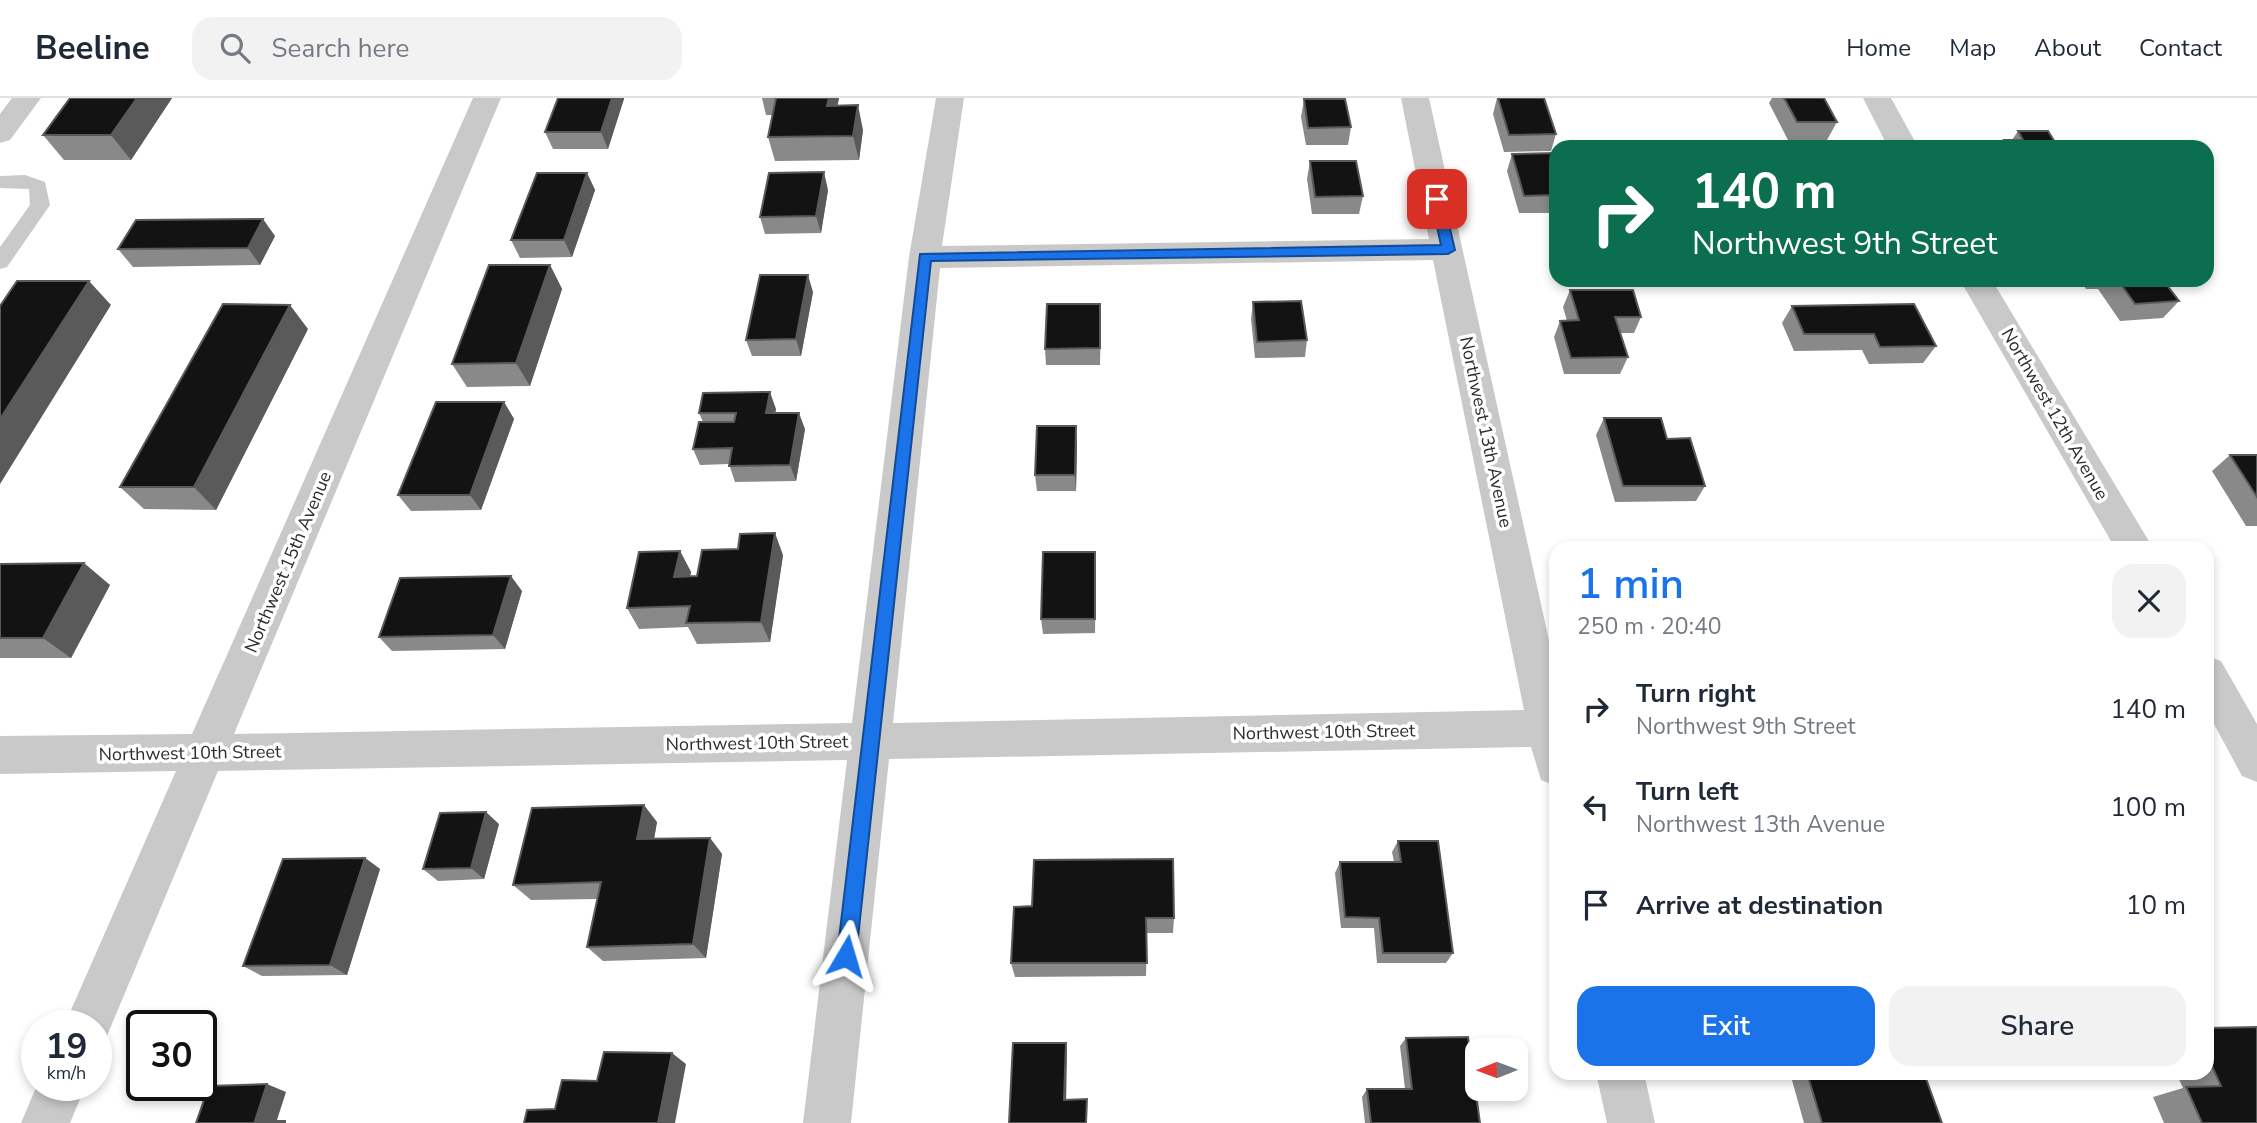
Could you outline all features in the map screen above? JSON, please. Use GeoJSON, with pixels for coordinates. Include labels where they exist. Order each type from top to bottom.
{"type":"FeatureCollection","features":[{"type":"Feature","properties":{"kind":"street"},"geometry":{"type":"LineString","coordinates":[[0,134],[27,98]]}},
{"type":"Feature","properties":{"kind":"street","name":"Northwest 15th Avenue"},"geometry":{"type":"LineString","coordinates":[[94,1010],[487,98]]}},
{"type":"Feature","properties":{"kind":"street"},"geometry":{"type":"LineString","coordinates":[[827,1123],[925,257],[950,98]]}},
{"type":"Feature","properties":{"kind":"street","name":"Northwest 13th Avenue"},"geometry":{"type":"LineString","coordinates":[[1415,98],[1549,722]]}},
{"type":"Feature","properties":{"kind":"street"},"geometry":{"type":"LineString","coordinates":[[1877,98],[1899,140]]}},
{"type":"Feature","properties":{"kind":"street"},"geometry":{"type":"LineString","coordinates":[[925,257],[1448,250]]}},
{"type":"Feature","properties":{"kind":"street","name":"Northwest 12th Avenue"},"geometry":{"type":"LineString","coordinates":[[1980,287],[2130,541]]}},
{"type":"Feature","properties":{"kind":"street"},"geometry":{"type":"LineString","coordinates":[[2214,686],[2257,763]]}},
{"type":"Feature","properties":{"kind":"street","name":"Northwest 10th Street"},"geometry":{"type":"LineString","coordinates":[[0,755],[872,740],[1549,741]]}},
{"type":"Feature","properties":{"kind":"street"},"geometry":{"type":"LineString","coordinates":[[1622,1080],[1631,1123]]}},
{"type":"Feature","properties":{"kind":"street"},"geometry":{"type":"LineString","coordinates":[[45,1123],[54,1101]]}},
{"type":"Feature","properties":{"kind":"lane"},"geometry":{"type":"LineString","coordinates":[[0,182],[25,181],[38,186],[40,205],[0,262]]}},
{"type":"Feature","properties":{"kind":"building"},"geometry":{"type":"Polygon","coordinates":[[[70,98],[137,98],[111,135],[43,135],[70,98]]]}},
{"type":"Feature","properties":{"kind":"building"},"geometry":{"type":"Polygon","coordinates":[[[558,98],[612,98],[601,132],[545,132],[558,98]]]}},
{"type":"Feature","properties":{"kind":"building"},"geometry":{"type":"Polygon","coordinates":[[[776,98],[829,98],[827,106],[858,105],[853,136],[768,137],[776,98]]]}},
{"type":"Feature","properties":{"kind":"building"},"geometry":{"type":"Polygon","coordinates":[[[1498,98],[1544,98],[1556,134],[1509,135],[1498,98]]]}},
{"type":"Feature","properties":{"kind":"building"},"geometry":{"type":"Polygon","coordinates":[[[1784,98],[1824,98],[1837,122],[1797,122],[1784,98]]]}},
{"type":"Feature","properties":{"kind":"building"},"geometry":{"type":"Polygon","coordinates":[[[1304,99],[1345,99],[1351,127],[1308,128],[1304,99]]]}},
{"type":"Feature","properties":{"kind":"building"},"geometry":{"type":"Polygon","coordinates":[[[2018,131],[2048,131],[2054,140],[2023,140],[2018,131]]]}},
{"type":"Feature","properties":{"kind":"building"},"geometry":{"type":"Polygon","coordinates":[[[1549,153],[1549,195],[1524,196],[1512,154],[1549,153]]]}},
{"type":"Feature","properties":{"kind":"building"},"geometry":{"type":"Polygon","coordinates":[[[1310,161],[1356,161],[1363,196],[1315,197],[1310,161]]]}},
{"type":"Feature","properties":{"kind":"building"},"geometry":{"type":"Polygon","coordinates":[[[824,172],[816,216],[760,217],[769,173],[824,172]]]}},
{"type":"Feature","properties":{"kind":"building"},"geometry":{"type":"Polygon","coordinates":[[[537,173],[587,173],[564,240],[511,240],[537,173]]]}},
{"type":"Feature","properties":{"kind":"building"},"geometry":{"type":"Polygon","coordinates":[[[263,219],[248,248],[118,249],[136,220],[263,219]]]}},
{"type":"Feature","properties":{"kind":"building"},"geometry":{"type":"Polygon","coordinates":[[[489,265],[550,265],[516,363],[452,364],[489,265]]]}},
{"type":"Feature","properties":{"kind":"building"},"geometry":{"type":"Polygon","coordinates":[[[760,275],[808,275],[796,339],[746,340],[760,275]]]}},
{"type":"Feature","properties":{"kind":"building"},"geometry":{"type":"Polygon","coordinates":[[[17,281],[89,281],[0,419],[0,306],[17,281]]]}},
{"type":"Feature","properties":{"kind":"building"},"geometry":{"type":"Polygon","coordinates":[[[2123,287],[2168,287],[2179,301],[2135,304],[2123,287]]]}},
{"type":"Feature","properties":{"kind":"building"},"geometry":{"type":"Polygon","coordinates":[[[1570,290],[1633,290],[1641,317],[1615,317],[1628,357],[1571,358],[1560,321],[1579,320],[1570,290]]]}},
{"type":"Feature","properties":{"kind":"building"},"geometry":{"type":"Polygon","coordinates":[[[1301,301],[1307,340],[1257,342],[1253,302],[1301,301]]]}},
{"type":"Feature","properties":{"kind":"building"},"geometry":{"type":"Polygon","coordinates":[[[223,304],[290,305],[194,487],[120,487],[223,304]]]}},
{"type":"Feature","properties":{"kind":"building"},"geometry":{"type":"Polygon","coordinates":[[[1047,304],[1100,304],[1100,348],[1045,349],[1047,304]]]}},
{"type":"Feature","properties":{"kind":"building"},"geometry":{"type":"Polygon","coordinates":[[[1914,304],[1936,346],[1880,347],[1874,334],[1804,334],[1792,306],[1914,304]]]}},
{"type":"Feature","properties":{"kind":"building"},"geometry":{"type":"Polygon","coordinates":[[[770,392],[766,413],[799,413],[790,465],[729,466],[732,448],[693,449],[699,422],[734,422],[736,413],[699,413],[703,393],[770,392]]]}},
{"type":"Feature","properties":{"kind":"building"},"geometry":{"type":"Polygon","coordinates":[[[436,402],[504,402],[470,495],[398,495],[436,402]]]}},
{"type":"Feature","properties":{"kind":"building"},"geometry":{"type":"Polygon","coordinates":[[[1604,418],[1661,418],[1667,439],[1690,438],[1705,486],[1623,486],[1604,418]]]}},
{"type":"Feature","properties":{"kind":"building"},"geometry":{"type":"Polygon","coordinates":[[[1037,426],[1076,426],[1075,475],[1035,475],[1037,426]]]}},
{"type":"Feature","properties":{"kind":"building"},"geometry":{"type":"Polygon","coordinates":[[[2230,455],[2257,455],[2257,497],[2230,455]]]}},
{"type":"Feature","properties":{"kind":"building"},"geometry":{"type":"Polygon","coordinates":[[[775,533],[761,622],[686,623],[690,606],[627,608],[639,552],[680,551],[674,577],[697,576],[702,550],[738,549],[740,534],[775,533]]]}},
{"type":"Feature","properties":{"kind":"building"},"geometry":{"type":"Polygon","coordinates":[[[1043,552],[1095,552],[1095,619],[1041,619],[1043,552]]]}},
{"type":"Feature","properties":{"kind":"building"},"geometry":{"type":"Polygon","coordinates":[[[84,563],[43,638],[0,638],[0,564],[84,563]]]}},
{"type":"Feature","properties":{"kind":"building"},"geometry":{"type":"Polygon","coordinates":[[[511,576],[493,635],[379,637],[400,578],[511,576]]]}},
{"type":"Feature","properties":{"kind":"building"},"geometry":{"type":"Polygon","coordinates":[[[644,805],[637,839],[710,838],[693,944],[587,947],[601,882],[513,885],[532,808],[644,805]]]}},
{"type":"Feature","properties":{"kind":"building"},"geometry":{"type":"Polygon","coordinates":[[[486,812],[471,868],[423,869],[440,813],[486,812]]]}},
{"type":"Feature","properties":{"kind":"building"},"geometry":{"type":"Polygon","coordinates":[[[1398,841],[1438,841],[1453,953],[1383,953],[1379,918],[1345,917],[1340,862],[1401,862],[1398,841]]]}},
{"type":"Feature","properties":{"kind":"building"},"geometry":{"type":"Polygon","coordinates":[[[365,858],[330,965],[243,966],[283,859],[365,858]]]}},
{"type":"Feature","properties":{"kind":"building"},"geometry":{"type":"Polygon","coordinates":[[[1173,859],[1174,918],[1146,918],[1147,963],[1011,963],[1014,907],[1032,906],[1034,860],[1173,859]]]}},
{"type":"Feature","properties":{"kind":"building"},"geometry":{"type":"Polygon","coordinates":[[[2257,1027],[2257,1123],[2202,1123],[2186,1087],[2221,1086],[2214,1070],[2214,1028],[2257,1027]]]}},
{"type":"Feature","properties":{"kind":"building"},"geometry":{"type":"Polygon","coordinates":[[[1468,1037],[1465,1038],[1465,1101],[1477,1101],[1480,1123],[1371,1123],[1367,1089],[1412,1089],[1406,1038],[1468,1037]]]}},
{"type":"Feature","properties":{"kind":"building"},"geometry":{"type":"Polygon","coordinates":[[[1013,1043],[1066,1043],[1064,1100],[1087,1099],[1086,1123],[1009,1123],[1013,1043]]]}},
{"type":"Feature","properties":{"kind":"building"},"geometry":{"type":"Polygon","coordinates":[[[604,1052],[672,1053],[658,1123],[524,1123],[527,1110],[555,1109],[562,1080],[597,1081],[604,1052]]]}},
{"type":"Feature","properties":{"kind":"building"},"geometry":{"type":"Polygon","coordinates":[[[1809,1080],[1927,1080],[1942,1123],[1822,1123],[1809,1080]]]}},
{"type":"Feature","properties":{"kind":"building"},"geometry":{"type":"Polygon","coordinates":[[[267,1084],[255,1121],[285,1123],[196,1123],[204,1101],[217,1101],[217,1086],[267,1084]]]}},
{"type":"Feature","properties":{"kind":"route"},"geometry":{"type":"LineString","coordinates":[[846,956],[925,257],[1448,250],[1437,199]]}}]}
